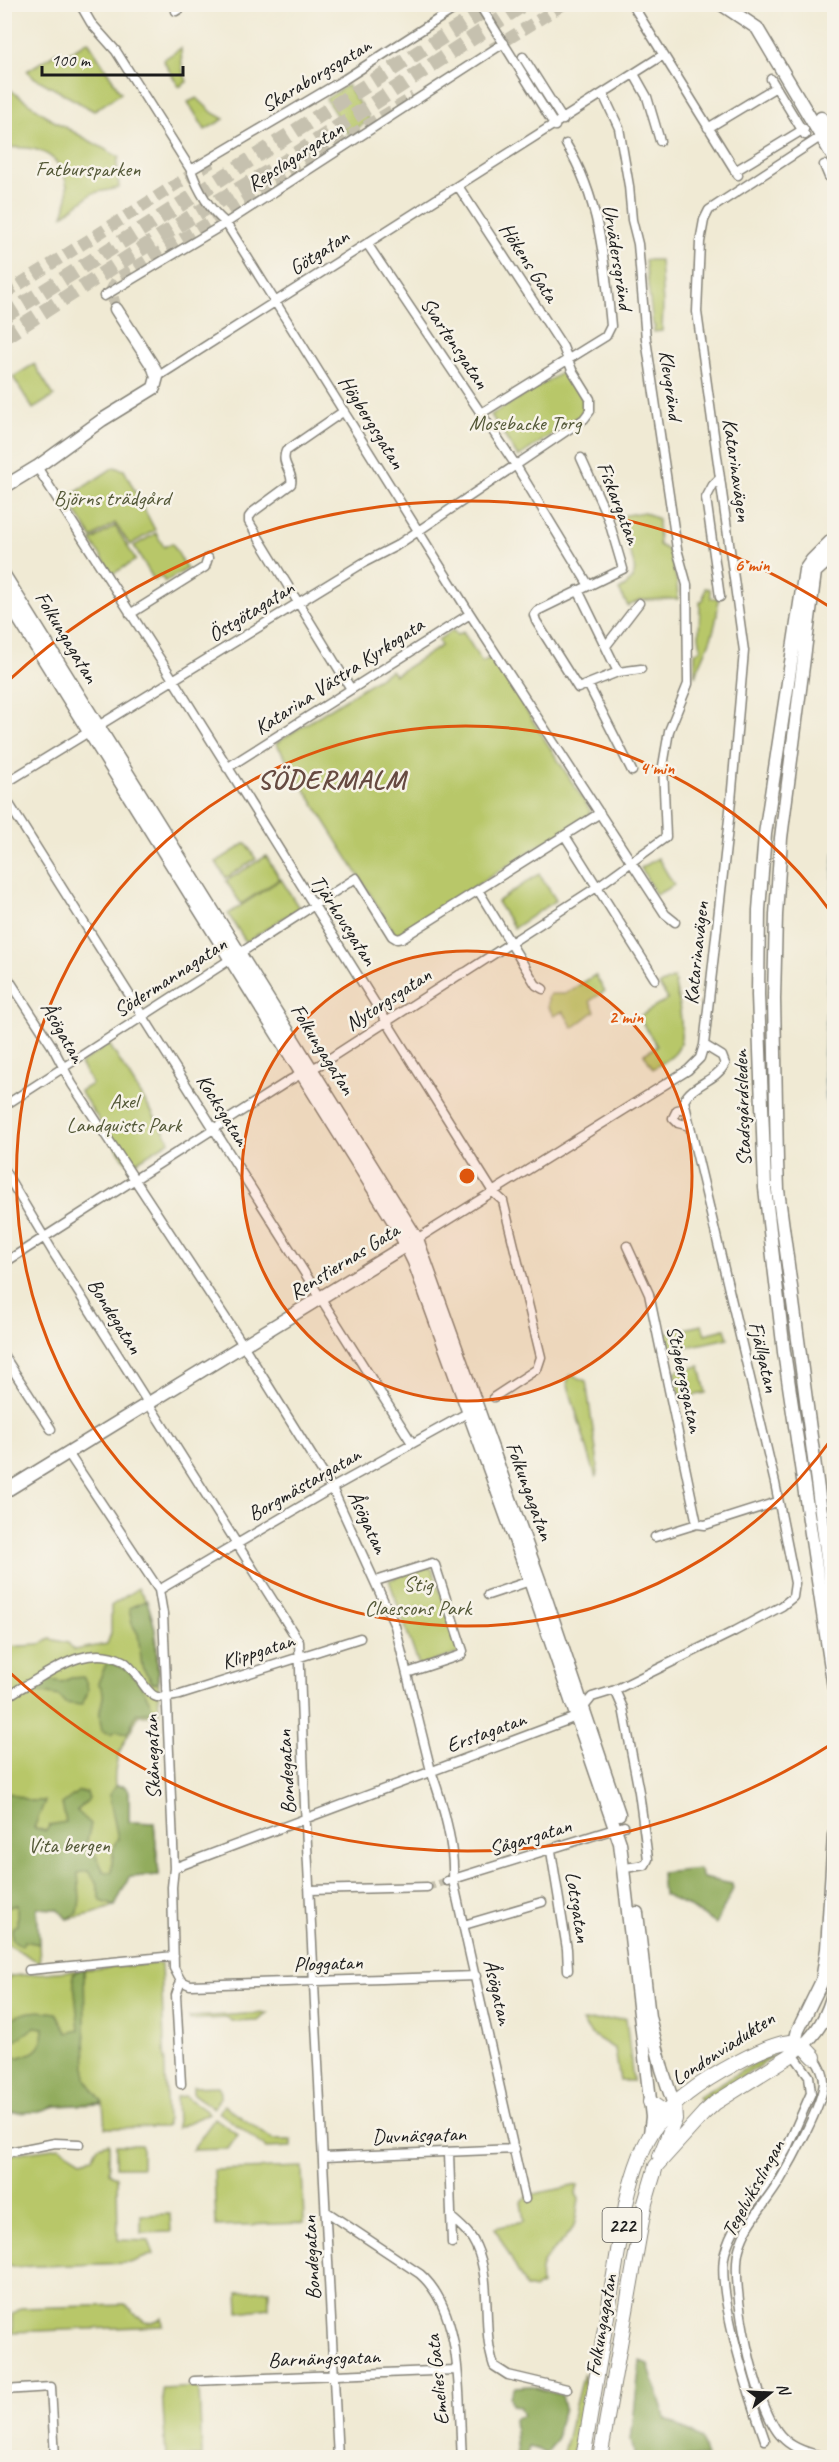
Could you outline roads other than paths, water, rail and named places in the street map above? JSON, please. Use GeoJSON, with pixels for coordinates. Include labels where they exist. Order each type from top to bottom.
{"type":"FeatureCollection","features":[{"type":"Feature","properties":{"kind":"main road"},"geometry":{"type":"LineString","coordinates":[[766,2048],[796,2047],[814,2057]]}},
{"type":"Feature","properties":{"kind":"main road","name":"Londonviadukten"},"geometry":{"type":"LineString","coordinates":[[701,2116],[796,2047]]}},
{"type":"Feature","properties":{"kind":"main road","name":"Londonviadukten"},"geometry":{"type":"LineString","coordinates":[[672,2112],[696,2088],[766,2048]]}},
{"type":"Feature","properties":{"kind":"main road"},"geometry":{"type":"LineString","coordinates":[[650,2102],[672,2112],[682,2121],[701,2116]]}},
{"type":"Feature","properties":{"kind":"main road"},"geometry":{"type":"LineString","coordinates":[[656,2166],[672,2112]]}},
{"type":"Feature","properties":{"kind":"main road","name":"Folkungagatan"},"geometry":{"type":"LineString","coordinates":[[583,2457],[626,2204],[633,2176],[650,2135],[672,2112]]}},
{"type":"Feature","properties":{"kind":"main road","name":"Folkungagatan"},"geometry":{"type":"LineString","coordinates":[[600,2457],[645,2203],[656,2166],[701,2116]]}},
{"type":"Feature","properties":{"kind":"street","name":"Högbergsgatan"},"geometry":{"type":"LineString","coordinates":[[80,4],[91,23],[116,51],[191,170],[196,185],[215,214],[226,223],[470,614],[633,861],[665,914],[675,922]]}},
{"type":"Feature","properties":{"kind":"street"},"geometry":{"type":"LineString","coordinates":[[176,11],[187,4]]}},
{"type":"Feature","properties":{"kind":"street"},"geometry":{"type":"LineString","coordinates":[[479,4],[555,126]]}},
{"type":"Feature","properties":{"kind":"street"},"geometry":{"type":"LineString","coordinates":[[632,4],[663,56],[736,173],[804,131],[773,83],[708,128]]}},
{"type":"Feature","properties":{"kind":"street"},"geometry":{"type":"LineString","coordinates":[[721,4],[754,17],[768,31],[834,144]]}},
{"type":"Feature","properties":{"kind":"street","name":"Skaraborgsgatan"},"geometry":{"type":"LineString","coordinates":[[191,170],[345,79],[457,7]]}},
{"type":"Feature","properties":{"kind":"street","name":"Repslagargatan"},"geometry":{"type":"LineString","coordinates":[[104,296],[211,229],[226,223],[504,43]]}},
{"type":"Feature","properties":{"kind":"street","name":"Götgatan"},"geometry":{"type":"LineString","coordinates":[[4,488],[102,420],[151,391],[157,383],[157,377],[663,56]]}},
{"type":"Feature","properties":{"kind":"street"},"geometry":{"type":"LineString","coordinates":[[523,57],[563,120]]}},
{"type":"Feature","properties":{"kind":"street"},"geometry":{"type":"LineString","coordinates":[[634,74],[647,97],[660,141]]}},
{"type":"Feature","properties":{"kind":"street","name":"Klevgränd"},"geometry":{"type":"LineString","coordinates":[[603,94],[619,128],[638,244],[646,339],[677,549],[687,585],[688,684],[669,731],[663,766],[666,837]]}},
{"type":"Feature","properties":{"kind":"street"},"geometry":{"type":"LineString","coordinates":[[827,165],[828,135]]}},
{"type":"Feature","properties":{"kind":"street","name":"Katarinavägen"},"geometry":{"type":"LineString","coordinates":[[700,1058],[704,1045],[731,801],[744,651],[697,312],[699,250],[704,220],[709,210],[828,135]]}},
{"type":"Feature","properties":{"kind":"street","name":"Urvädersgränd"},"geometry":{"type":"LineString","coordinates":[[566,144],[580,166],[595,215],[604,253],[611,326],[606,336],[568,360]]}},
{"type":"Feature","properties":{"kind":"street","name":"Hökens Gata"},"geometry":{"type":"LineString","coordinates":[[458,186],[563,347],[568,360]]}},
{"type":"Feature","properties":{"kind":"street","name":"Svartensgatan"},"geometry":{"type":"LineString","coordinates":[[368,244],[515,464],[588,584]]}},
{"type":"Feature","properties":{"kind":"street"},"geometry":{"type":"LineString","coordinates":[[116,309],[154,368],[157,377]]}},
{"type":"Feature","properties":{"kind":"street"},"geometry":{"type":"LineString","coordinates":[[480,414],[568,360],[590,399],[590,411],[584,419],[515,464]]}},
{"type":"Feature","properties":{"kind":"street"},"geometry":{"type":"LineString","coordinates":[[344,411],[286,451],[284,461],[292,477],[291,484],[249,517],[250,526],[351,688]]}},
{"type":"Feature","properties":{"kind":"street","name":"Fiskargatan"},"geometry":{"type":"LineString","coordinates":[[581,458],[608,518],[623,569],[588,584],[537,611],[534,615],[578,688],[588,684]]}},
{"type":"Feature","properties":{"kind":"street","name":"Östgötagatan"},"geometry":{"type":"LineString","coordinates":[[4,784],[418,531],[515,464]]}},
{"type":"Feature","properties":{"kind":"street","name":"Tjärhovsgatan"},"geometry":{"type":"LineString","coordinates":[[37,467],[494,1192],[503,1202],[541,1357],[537,1369],[494,1397]]}},
{"type":"Feature","properties":{"kind":"street"},"geometry":{"type":"LineString","coordinates":[[720,478],[706,498],[720,597]]}},
{"type":"Feature","properties":{"kind":"street","name":"Stadsgårdsleden"},"geometry":{"type":"LineString","coordinates":[[834,538],[805,570],[765,834],[759,910],[758,995],[765,1188],[784,1352],[834,1688]]}},
{"type":"Feature","properties":{"kind":"street","name":"Stadsgårdsleden"},"geometry":{"type":"LineString","coordinates":[[834,555],[815,572],[781,838],[774,999],[778,1190],[834,1609]]}},
{"type":"Feature","properties":{"kind":"street"},"geometry":{"type":"LineString","coordinates":[[130,614],[205,567],[208,558]]}},
{"type":"Feature","properties":{"kind":"street","name":"Folkungagatan"},"geometry":{"type":"LineString","coordinates":[[4,575],[93,729]]}},
{"type":"Feature","properties":{"kind":"street"},"geometry":{"type":"LineString","coordinates":[[578,590],[618,672]]}},
{"type":"Feature","properties":{"kind":"street","name":"Folkungagatan"},"geometry":{"type":"LineString","coordinates":[[4,595],[93,729],[412,1242],[534,1579],[620,1828],[650,2017],[672,2112]]}},
{"type":"Feature","properties":{"kind":"street"},"geometry":{"type":"LineString","coordinates":[[606,646],[639,603]]}},
{"type":"Feature","properties":{"kind":"street","name":"Katarina Västra Kyrkogata"},"geometry":{"type":"LineString","coordinates":[[227,768],[470,614]]}},
{"type":"Feature","properties":{"kind":"street"},"geometry":{"type":"LineString","coordinates":[[633,771],[588,684],[618,672],[641,669]]}},
{"type":"Feature","properties":{"kind":"street","name":"Kocksgatan"},"geometry":{"type":"LineString","coordinates":[[4,796],[412,1443]]}},
{"type":"Feature","properties":{"kind":"street"},"geometry":{"type":"LineString","coordinates":[[543,989],[536,985],[478,890],[600,813]]}},
{"type":"Feature","properties":{"kind":"street"},"geometry":{"type":"LineString","coordinates":[[565,836],[655,979]]}},
{"type":"Feature","properties":{"kind":"street","name":"Nytorgsgatan"},"geometry":{"type":"LineString","coordinates":[[4,1263],[510,943],[597,887],[666,837]]}},
{"type":"Feature","properties":{"kind":"street","name":"Södermannagatan"},"geometry":{"type":"LineString","coordinates":[[4,1106],[356,878],[392,936],[397,939],[478,890]]}},
{"type":"Feature","properties":{"kind":"street","name":"Åsögatan"},"geometry":{"type":"LineString","coordinates":[[4,972],[134,1181],[243,1346],[332,1488],[376,1581],[395,1626],[438,1792],[453,1859],[450,1881],[464,1925],[525,2199]]}},
{"type":"Feature","properties":{"kind":"street","name":"Fjällgatan"},"geometry":{"type":"LineString","coordinates":[[704,1045],[722,1056],[725,1064],[721,1072],[686,1096],[686,1108],[773,1473],[795,1583],[793,1597]]}},
{"type":"Feature","properties":{"kind":"street","name":"Renstiernas Gata"},"geometry":{"type":"LineString","coordinates":[[4,1492],[494,1192],[688,1070],[700,1058]]}},
{"type":"Feature","properties":{"kind":"street","name":"Fjällgatan"},"geometry":{"type":"LineString","coordinates":[[686,1108],[677,1110],[673,1118],[678,1123],[690,1126]]}},
{"type":"Feature","properties":{"kind":"street"},"geometry":{"type":"LineString","coordinates":[[763,1114],[778,1114]]}},
{"type":"Feature","properties":{"kind":"street","name":"Bondegatan"},"geometry":{"type":"LineString","coordinates":[[4,1170],[46,1236],[53,1252],[299,1642],[338,2457]]}},
{"type":"Feature","properties":{"kind":"street","name":"Folkungagatan"},"geometry":{"type":"LineString","coordinates":[[412,1242],[469,1412],[534,1579]]}},
{"type":"Feature","properties":{"kind":"street","name":"Stigbergsgatan"},"geometry":{"type":"LineString","coordinates":[[627,1246],[649,1294],[697,1524]]}},
{"type":"Feature","properties":{"kind":"street"},"geometry":{"type":"LineString","coordinates":[[6,1360],[51,1429]]}},
{"type":"Feature","properties":{"kind":"street","name":"Borgmästargatan"},"geometry":{"type":"LineString","coordinates":[[159,1590],[332,1488],[469,1412]]}},
{"type":"Feature","properties":{"kind":"street","name":"Skånegatan"},"geometry":{"type":"LineString","coordinates":[[68,1453],[159,1590],[167,1697],[174,1868],[172,1887],[174,1956],[176,1976],[181,1981],[176,1995],[181,2084]]}},
{"type":"Feature","properties":{"kind":"street"},"geometry":{"type":"LineString","coordinates":[[655,1537],[697,1524],[705,1525],[777,1502]]}},
{"type":"Feature","properties":{"kind":"street"},"geometry":{"type":"LineString","coordinates":[[376,1581],[432,1563],[435,1565],[463,1651],[461,1656],[407,1673]]}},
{"type":"Feature","properties":{"kind":"street"},"geometry":{"type":"LineString","coordinates":[[488,1595],[534,1579]]}},
{"type":"Feature","properties":{"kind":"street","name":"Erstagatan"},"geometry":{"type":"LineString","coordinates":[[174,1868],[580,1713],[592,1697],[615,1690],[782,1606],[793,1597]]}},
{"type":"Feature","properties":{"kind":"street","name":"Klippgatan"},"geometry":{"type":"LineString","coordinates":[[167,1697],[360,1638]]}},
{"type":"Feature","properties":{"kind":"street"},"geometry":{"type":"LineString","coordinates":[[4,1700],[58,1667],[79,1657],[94,1654],[122,1660],[132,1668],[153,1697],[167,1697]]}},
{"type":"Feature","properties":{"kind":"street"},"geometry":{"type":"LineString","coordinates":[[615,1690],[623,1708],[648,1859],[645,1864],[628,1868]]}},
{"type":"Feature","properties":{"kind":"street","name":"Sågargatan"},"geometry":{"type":"LineString","coordinates":[[450,1881],[620,1828]]}},
{"type":"Feature","properties":{"kind":"street","name":"222"},"geometry":{"type":"LineString","coordinates":[[804,2017],[822,1981],[827,1949],[834,1835]]}},
{"type":"Feature","properties":{"kind":"street","name":"Lotsgatan"},"geometry":{"type":"LineString","coordinates":[[551,1851],[567,1949],[568,1970]]}},
{"type":"Feature","properties":{"kind":"street","name":"Folkungagatan"},"geometry":{"type":"LineString","coordinates":[[628,1868],[637,1998],[652,2118],[650,2135]]}},
{"type":"Feature","properties":{"kind":"street"},"geometry":{"type":"LineString","coordinates":[[310,1890],[427,1887]]}},
{"type":"Feature","properties":{"kind":"street"},"geometry":{"type":"LineString","coordinates":[[464,1925],[542,1902]]}},
{"type":"Feature","properties":{"kind":"street"},"geometry":{"type":"LineString","coordinates":[[29,1970],[174,1956]]}},
{"type":"Feature","properties":{"kind":"street","name":"Ploggatan"},"geometry":{"type":"LineString","coordinates":[[181,1981],[190,1985],[476,1976]]}},
{"type":"Feature","properties":{"kind":"street","name":"222"},"geometry":{"type":"LineString","coordinates":[[796,2047],[812,2038],[827,2014],[834,1990]]}},
{"type":"Feature","properties":{"kind":"street"},"geometry":{"type":"LineString","coordinates":[[796,2047],[804,2017]]}},
{"type":"Feature","properties":{"kind":"street","name":"Londonviadukten"},"geometry":{"type":"LineString","coordinates":[[766,2048],[785,2036],[804,2017]]}},
{"type":"Feature","properties":{"kind":"street","name":"Tegelviksslingan"},"geometry":{"type":"LineString","coordinates":[[765,2440],[733,2330],[725,2291],[723,2265],[734,2231],[786,2150],[811,2093],[808,2076],[796,2047]]}},
{"type":"Feature","properties":{"kind":"street","name":"Tegelviksslingan"},"geometry":{"type":"LineString","coordinates":[[814,2057],[824,2076],[819,2102],[779,2182],[743,2235],[735,2271],[740,2316],[766,2411],[782,2439],[803,2452],[818,2455]]}},
{"type":"Feature","properties":{"kind":"street"},"geometry":{"type":"LineString","coordinates":[[4,2153],[55,2143],[80,2144]]}},
{"type":"Feature","properties":{"kind":"street","name":"Duvnäsgatan"},"geometry":{"type":"LineString","coordinates":[[324,2157],[515,2149]]}},
{"type":"Feature","properties":{"kind":"street"},"geometry":{"type":"LineString","coordinates":[[448,2153],[452,2242]]}},
{"type":"Feature","properties":{"kind":"street","name":"Tegelviksslingan"},"geometry":{"type":"LineString","coordinates":[[754,2190],[769,2179]]}},
{"type":"Feature","properties":{"kind":"street","name":"Emelies Gata"},"geometry":{"type":"LineString","coordinates":[[327,2212],[420,2274],[432,2285],[443,2305],[455,2350],[462,2457]]}},
{"type":"Feature","properties":{"kind":"street"},"geometry":{"type":"LineString","coordinates":[[452,2218],[466,2230],[476,2245],[484,2282],[494,2366],[508,2375],[567,2389]]}},
{"type":"Feature","properties":{"kind":"street","name":"Barnängsgatan"},"geometry":{"type":"LineString","coordinates":[[194,2381],[456,2370]]}},
{"type":"Feature","properties":{"kind":"street"},"geometry":{"type":"LineString","coordinates":[[4,2390],[51,2387],[55,2457]]}},
{"type":"Feature","properties":{"kind":"street"},"geometry":{"type":"LineString","coordinates":[[446,2457],[462,2457]]}},
{"type":"Feature","properties":{"kind":"water"},"geometry":{"type":"Polygon","coordinates":[[[834,852],[834,1175],[824,1063],[834,852]]]}},
{"type":"Feature","properties":{"kind":"tunnel"},"geometry":{"type":"LineString","coordinates":[[4,316],[495,4]]}},
{"type":"Feature","properties":{"kind":"tunnel"},"geometry":{"type":"LineString","coordinates":[[4,337],[191,217],[280,165],[524,4]]}},
{"type":"Feature","properties":{"kind":"tunnel"},"geometry":{"type":"LineString","coordinates":[[492,49],[564,4]]}},
{"type":"Feature","properties":{"kind":"tunnel"},"geometry":{"type":"LineString","coordinates":[[116,309],[111,291],[118,278],[414,97]]}},
{"type":"Feature","properties":{"kind":"tunnel"},"geometry":{"type":"LineString","coordinates":[[4,294],[216,159]]}},
{"type":"Feature","properties":{"kind":"tunnel"},"geometry":{"type":"LineString","coordinates":[[427,1887],[447,1881]]}},
{"type":"Feature","properties":{"kind":"district","name":"SÖDERMALM"},"geometry":{"type":"Point","coordinates":[332,779]}},
{"type":"Feature","properties":{"kind":"park label","name":"Fatbursparken"},"geometry":{"type":"Point","coordinates":[88,169]}},
{"type":"Feature","properties":{"kind":"park label","name":"Mosebacke Torg"},"geometry":{"type":"Point","coordinates":[525,423]}},
{"type":"Feature","properties":{"kind":"park label","name":"Björns trädgård"},"geometry":{"type":"Point","coordinates":[112,498]}},
{"type":"Feature","properties":{"kind":"park label","name":"Axel Landquists Park"},"geometry":{"type":"Point","coordinates":[124,1113]}},
{"type":"Feature","properties":{"kind":"park label","name":"Stig Claessons Park"},"geometry":{"type":"Point","coordinates":[418,1596]}},
{"type":"Feature","properties":{"kind":"park label","name":"Vita bergen"},"geometry":{"type":"Point","coordinates":[69,1845]}}]}
